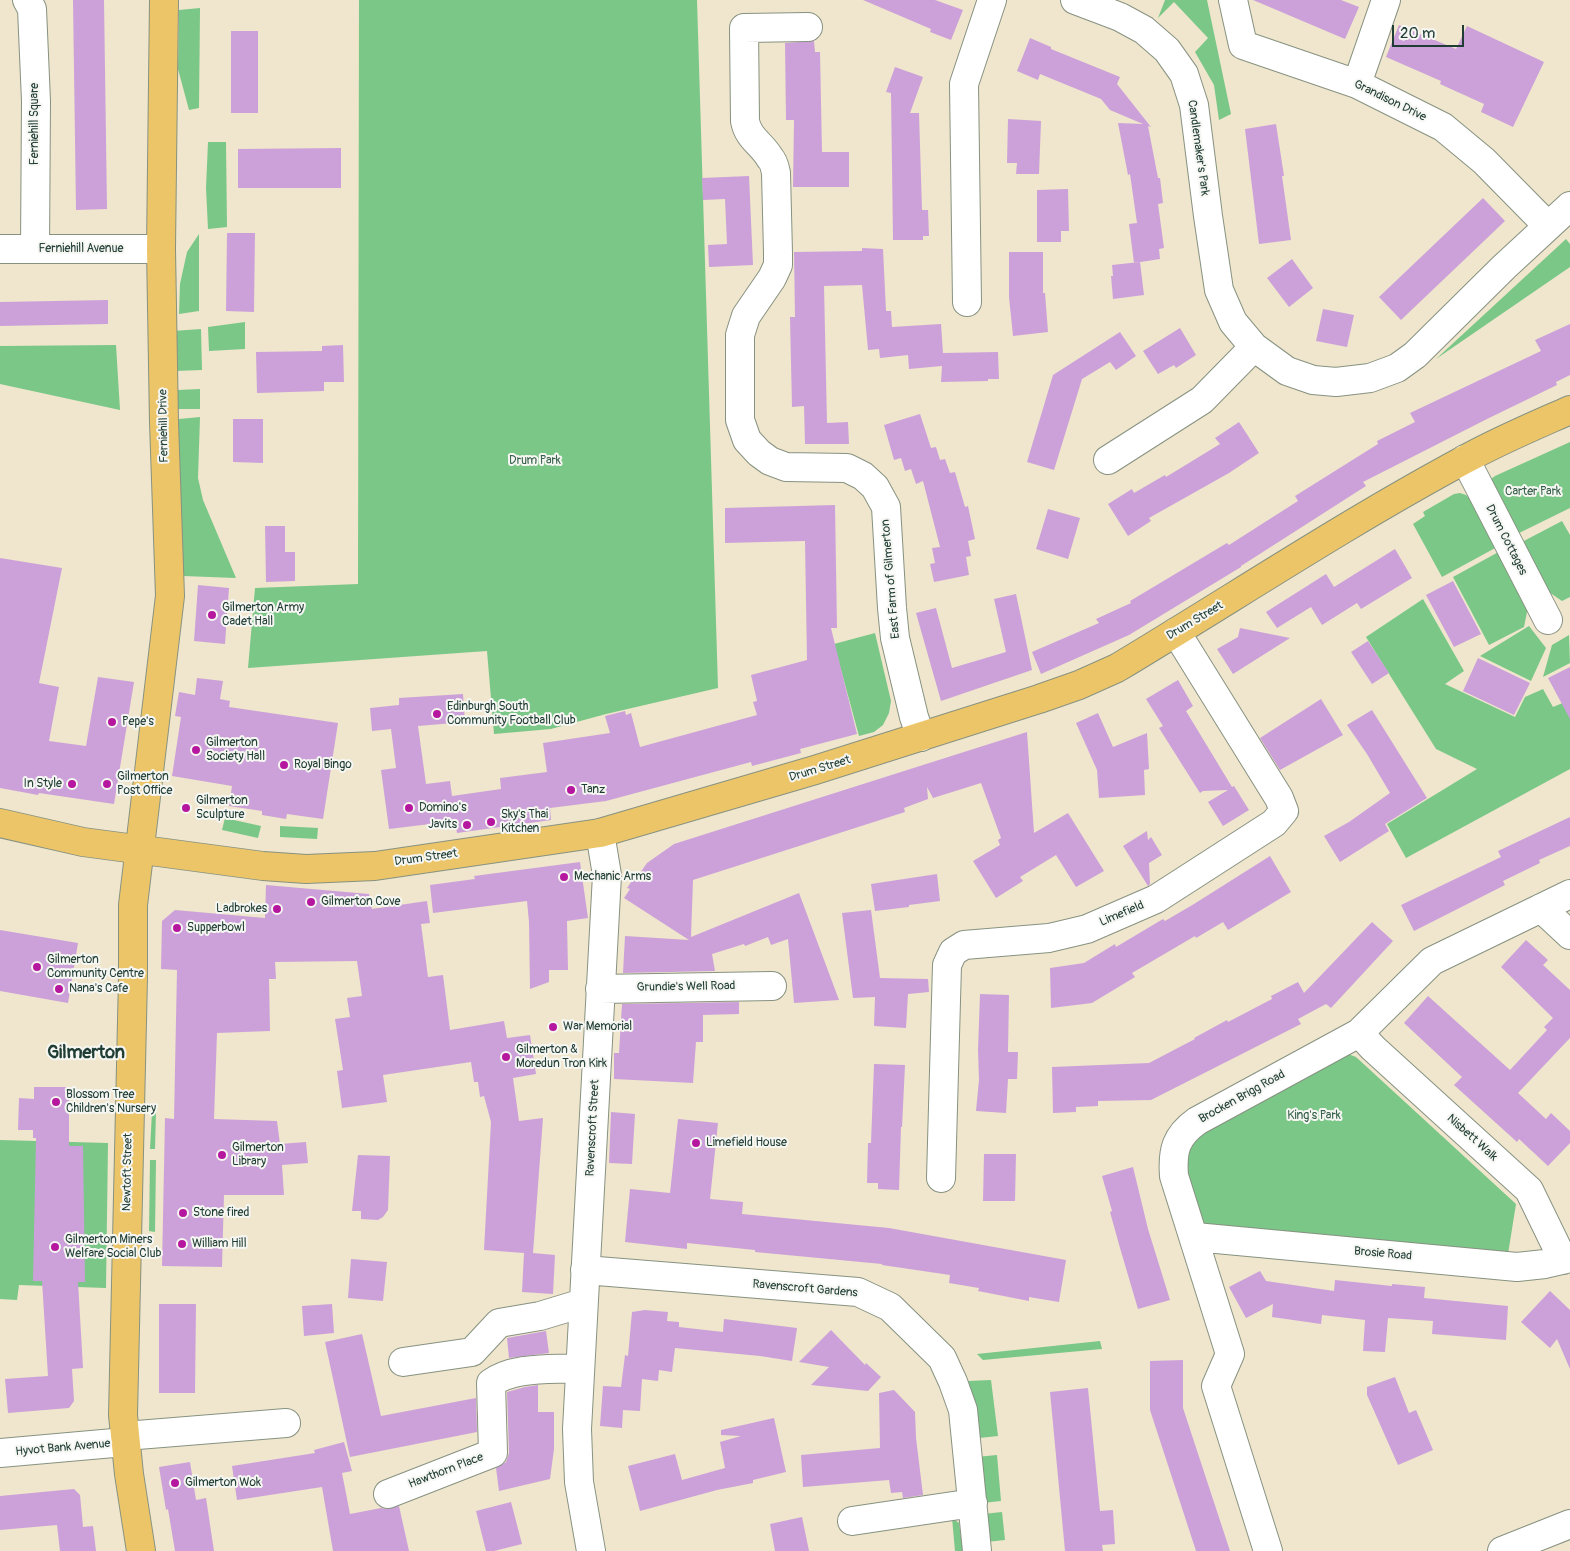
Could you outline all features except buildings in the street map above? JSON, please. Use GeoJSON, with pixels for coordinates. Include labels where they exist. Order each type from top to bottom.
{"type":"FeatureCollection","features":[{"type":"Feature","properties":{"kind":"main road","name":"Ferniehill Drive"},"geometry":{"type":"LineString","coordinates":[[140,850],[170,596],[164,422],[162,249],[164,0]]}},
{"type":"Feature","properties":{"kind":"main road","name":"Drum Street"},"geometry":{"type":"LineString","coordinates":[[0,823],[83,842],[263,866],[306,869],[356,868],[600,833],[718,800],[921,737],[1078,685],[1116,668],[1383,505],[1465,459],[1570,410]]}},
{"type":"Feature","properties":{"kind":"main road","name":"Newtoft Street"},"geometry":{"type":"LineString","coordinates":[[140,850],[133,905],[123,1415],[141,1551]]}},
{"type":"Feature","properties":{"kind":"street","name":"Ferniehill Square"},"geometry":{"type":"LineString","coordinates":[[27,0],[32,9],[36,100],[35,249]]}},
{"type":"Feature","properties":{"kind":"street"},"geometry":{"type":"LineString","coordinates":[[967,302],[964,84],[992,0]]}},
{"type":"Feature","properties":{"kind":"street","name":"Candlemaker's Park"},"geometry":{"type":"LineString","coordinates":[[1075,0],[1120,17],[1144,30],[1167,50],[1184,74],[1194,105],[1208,216],[1220,290],[1233,322],[1254,347],[1287,371],[1313,380],[1336,382],[1370,378],[1397,368],[1415,355],[1570,206]]}},
{"type":"Feature","properties":{"kind":"street","name":"Grandison Drive"},"geometry":{"type":"LineString","coordinates":[[1233,0],[1244,45],[1357,84],[1443,127],[1484,161],[1548,226]]}},
{"type":"Feature","properties":{"kind":"street"},"geometry":{"type":"LineString","coordinates":[[1357,84],[1386,0]]}},
{"type":"Feature","properties":{"kind":"street","name":"East Farm of Gilmerton"},"geometry":{"type":"LineString","coordinates":[[808,27],[734,28],[746,128],[770,157],[776,173],[778,253],[778,265],[772,278],[746,316],[740,335],[740,420],[747,440],[759,453],[770,461],[786,467],[847,468],[863,476],[875,487],[886,507],[895,638],[914,717],[921,737]]}},
{"type":"Feature","properties":{"kind":"street","name":"Ferniehill Avenue"},"geometry":{"type":"LineString","coordinates":[[0,249],[162,249]]}},
{"type":"Feature","properties":{"kind":"street"},"geometry":{"type":"LineString","coordinates":[[1108,460],[1202,400],[1254,347]]}},
{"type":"Feature","properties":{"kind":"street","name":"Drum Cottages"},"geometry":{"type":"LineString","coordinates":[[1465,459],[1548,620]]}},
{"type":"Feature","properties":{"kind":"street","name":"Limefield"},"geometry":{"type":"LineString","coordinates":[[940,1178],[947,965],[953,952],[964,945],[1049,938],[1087,929],[1113,918],[1156,899],[1274,823],[1284,810],[1279,798],[1176,632]]}},
{"type":"Feature","properties":{"kind":"street","name":"Ravenscroft Street"},"geometry":{"type":"LineString","coordinates":[[591,1551],[579,1482],[577,1429],[607,875],[600,833]]}},
{"type":"Feature","properties":{"kind":"street","name":"Brocken Brigg Road"},"geometry":{"type":"LineString","coordinates":[[1268,1551],[1216,1386],[1230,1354],[1174,1176],[1172,1159],[1178,1142],[1186,1130],[1197,1121],[1359,1033],[1432,961],[1570,894]]}},
{"type":"Feature","properties":{"kind":"street"},"geometry":{"type":"LineString","coordinates":[[1541,908],[1570,935]]}},
{"type":"Feature","properties":{"kind":"street","name":"Grundie's Well Road"},"geometry":{"type":"LineString","coordinates":[[600,989],[772,986]]}},
{"type":"Feature","properties":{"kind":"street","name":"Nisbett Walk"},"geometry":{"type":"LineString","coordinates":[[1359,1033],[1529,1190],[1566,1259]]}},
{"type":"Feature","properties":{"kind":"street","name":"Brosie Road"},"geometry":{"type":"LineString","coordinates":[[1194,1237],[1518,1267],[1566,1259]]}},
{"type":"Feature","properties":{"kind":"street","name":"Ravenscroft Gardens"},"geometry":{"type":"LineString","coordinates":[[585,1270],[858,1292],[890,1307],[942,1358],[963,1410],[977,1551]]}},
{"type":"Feature","properties":{"kind":"street"},"geometry":{"type":"LineString","coordinates":[[403,1362],[472,1352],[499,1323],[540,1316],[583,1304]]}},
{"type":"Feature","properties":{"kind":"street","name":"Hawthorn Place"},"geometry":{"type":"LineString","coordinates":[[388,1494],[493,1453],[491,1383],[503,1375],[535,1370],[579,1368]]}},
{"type":"Feature","properties":{"kind":"street"},"geometry":{"type":"LineString","coordinates":[[125,1439],[286,1423]]}},
{"type":"Feature","properties":{"kind":"street","name":"Hyvot Bank Avenue"},"geometry":{"type":"LineString","coordinates":[[0,1454],[125,1439]]}},
{"type":"Feature","properties":{"kind":"street"},"geometry":{"type":"LineString","coordinates":[[852,1521],[973,1503]]}},
{"type":"Feature","properties":{"kind":"street"},"geometry":{"type":"LineString","coordinates":[[1502,1551],[1570,1524]]}},
{"type":"Feature","properties":{"kind":"green space","name":"Drum Park"},"geometry":{"type":"Polygon","coordinates":[[[359,0],[697,0],[718,688],[551,729],[494,734],[487,651],[248,668],[255,588],[358,584],[359,0]]]}},
{"type":"Feature","properties":{"kind":"green space"},"geometry":{"type":"Polygon","coordinates":[[[1165,0],[1207,0],[1231,114],[1219,120],[1214,85],[1195,52],[1208,38],[1174,2],[1158,18],[1165,0]]]}},
{"type":"Feature","properties":{"kind":"green space"},"geometry":{"type":"Polygon","coordinates":[[[200,8],[199,108],[189,110],[178,69],[179,10],[200,8]]]}},
{"type":"Feature","properties":{"kind":"green space"},"geometry":{"type":"Polygon","coordinates":[[[208,142],[226,142],[227,227],[208,229],[206,188],[208,142]]]}},
{"type":"Feature","properties":{"kind":"green space"},"geometry":{"type":"Polygon","coordinates":[[[199,234],[199,311],[179,314],[180,284],[187,252],[199,234]]]}},
{"type":"Feature","properties":{"kind":"green space"},"geometry":{"type":"Polygon","coordinates":[[[1566,239],[1570,244],[1570,267],[1436,359],[1566,239]]]}},
{"type":"Feature","properties":{"kind":"green space"},"geometry":{"type":"Polygon","coordinates":[[[245,322],[245,349],[209,351],[208,327],[245,322]]]}},
{"type":"Feature","properties":{"kind":"green space"},"geometry":{"type":"Polygon","coordinates":[[[201,329],[202,370],[175,371],[173,331],[201,329]]]}},
{"type":"Feature","properties":{"kind":"green space"},"geometry":{"type":"Polygon","coordinates":[[[116,345],[120,410],[0,384],[0,346],[116,345]]]}},
{"type":"Feature","properties":{"kind":"green space"},"geometry":{"type":"Polygon","coordinates":[[[200,389],[200,409],[178,409],[178,390],[200,389]]]}},
{"type":"Feature","properties":{"kind":"green space"},"geometry":{"type":"Polygon","coordinates":[[[200,417],[198,478],[203,500],[236,578],[183,576],[183,558],[176,496],[179,419],[200,417]]]}},
{"type":"Feature","properties":{"kind":"green space","name":"Carter Park"},"geometry":{"type":"Polygon","coordinates":[[[1570,442],[1570,508],[1513,536],[1490,484],[1491,479],[1570,442]]]}},
{"type":"Feature","properties":{"kind":"green space"},"geometry":{"type":"Polygon","coordinates":[[[1460,493],[1470,499],[1497,547],[1442,577],[1413,524],[1425,516],[1423,512],[1454,494],[1460,493]]]}},
{"type":"Feature","properties":{"kind":"green space"},"geometry":{"type":"Polygon","coordinates":[[[1562,521],[1570,535],[1570,597],[1562,601],[1546,590],[1520,543],[1562,521]]]}},
{"type":"Feature","properties":{"kind":"green space"},"geometry":{"type":"Polygon","coordinates":[[[1504,549],[1530,597],[1524,627],[1489,645],[1453,577],[1504,549]]]}},
{"type":"Feature","properties":{"kind":"green space"},"geometry":{"type":"Polygon","coordinates":[[[1423,599],[1464,671],[1445,684],[1515,717],[1525,697],[1543,689],[1553,707],[1570,700],[1570,769],[1406,858],[1387,824],[1477,769],[1436,749],[1366,637],[1423,599]]]}},
{"type":"Feature","properties":{"kind":"green space"},"geometry":{"type":"Polygon","coordinates":[[[1529,626],[1546,648],[1531,681],[1480,656],[1529,626]]]}},
{"type":"Feature","properties":{"kind":"green space"},"geometry":{"type":"Polygon","coordinates":[[[875,633],[891,701],[889,713],[883,725],[874,732],[859,736],[834,644],[875,633]]]}},
{"type":"Feature","properties":{"kind":"green space"},"geometry":{"type":"Polygon","coordinates":[[[1569,635],[1570,663],[1543,677],[1552,645],[1569,635]]]}},
{"type":"Feature","properties":{"kind":"green space"},"geometry":{"type":"Polygon","coordinates":[[[225,818],[261,826],[258,838],[222,830],[225,818]]]}},
{"type":"Feature","properties":{"kind":"green space"},"geometry":{"type":"Polygon","coordinates":[[[280,826],[318,828],[317,839],[280,837],[280,826]]]}},
{"type":"Feature","properties":{"kind":"green space","name":"King's Park"},"geometry":{"type":"Polygon","coordinates":[[[1348,1054],[1356,1057],[1516,1204],[1508,1254],[1199,1227],[1184,1157],[1198,1134],[1348,1054]]]}},
{"type":"Feature","properties":{"kind":"green space"},"geometry":{"type":"Polygon","coordinates":[[[152,1112],[156,1112],[155,1149],[150,1149],[152,1112]]]}},
{"type":"Feature","properties":{"kind":"green space"},"geometry":{"type":"Polygon","coordinates":[[[0,1140],[108,1143],[106,1288],[19,1285],[17,1300],[0,1299],[0,1140]]]}},
{"type":"Feature","properties":{"kind":"green space"},"geometry":{"type":"Polygon","coordinates":[[[150,1160],[156,1160],[155,1232],[149,1231],[150,1160]]]}},
{"type":"Feature","properties":{"kind":"green space"},"geometry":{"type":"Polygon","coordinates":[[[1100,1341],[1102,1349],[983,1360],[977,1354],[1100,1341]]]}},
{"type":"Feature","properties":{"kind":"green space"},"geometry":{"type":"Polygon","coordinates":[[[991,1380],[998,1436],[979,1438],[968,1381],[991,1380]]]}},
{"type":"Feature","properties":{"kind":"green space"},"geometry":{"type":"Polygon","coordinates":[[[997,1455],[1001,1501],[982,1503],[976,1457],[997,1455]]]}},
{"type":"Feature","properties":{"kind":"green space"},"geometry":{"type":"Polygon","coordinates":[[[1002,1512],[1005,1540],[986,1542],[983,1514],[1002,1512]]]}},
{"type":"Feature","properties":{"kind":"green space"},"geometry":{"type":"Polygon","coordinates":[[[952,1518],[959,1523],[963,1551],[955,1551],[952,1518]]]}},
{"type":"Feature","properties":{"kind":"place","name":"Gilmerton Army Cadet Hall"},"geometry":{"type":"Point","coordinates":[212,615]}},
{"type":"Feature","properties":{"kind":"place","name":"Edinburgh South Community Football Club"},"geometry":{"type":"Point","coordinates":[437,714]}},
{"type":"Feature","properties":{"kind":"place","name":"Pepe's"},"geometry":{"type":"Point","coordinates":[112,722]}},
{"type":"Feature","properties":{"kind":"place","name":"Gilmerton Society Hall"},"geometry":{"type":"Point","coordinates":[196,750]}},
{"type":"Feature","properties":{"kind":"place","name":"Royal Bingo"},"geometry":{"type":"Point","coordinates":[284,765]}},
{"type":"Feature","properties":{"kind":"place","name":"In Style"},"geometry":{"type":"Point","coordinates":[72,784]}},
{"type":"Feature","properties":{"kind":"place","name":"Gilmerton Post Office"},"geometry":{"type":"Point","coordinates":[107,784]}},
{"type":"Feature","properties":{"kind":"place","name":"Tanz"},"geometry":{"type":"Point","coordinates":[571,790]}},
{"type":"Feature","properties":{"kind":"place","name":"Gilmerton Sculpture"},"geometry":{"type":"Point","coordinates":[186,808]}},
{"type":"Feature","properties":{"kind":"place","name":"Domino's"},"geometry":{"type":"Point","coordinates":[409,808]}},
{"type":"Feature","properties":{"kind":"place","name":"Sky's Thai Kitchen"},"geometry":{"type":"Point","coordinates":[491,822]}},
{"type":"Feature","properties":{"kind":"place","name":"Javits"},"geometry":{"type":"Point","coordinates":[467,825]}},
{"type":"Feature","properties":{"kind":"place","name":"Mechanic Arms"},"geometry":{"type":"Point","coordinates":[564,877]}},
{"type":"Feature","properties":{"kind":"place","name":"Gilmerton Cove"},"geometry":{"type":"Point","coordinates":[311,902]}},
{"type":"Feature","properties":{"kind":"place","name":"Ladbrokes"},"geometry":{"type":"Point","coordinates":[277,909]}},
{"type":"Feature","properties":{"kind":"place","name":"Supperbowl"},"geometry":{"type":"Point","coordinates":[177,928]}},
{"type":"Feature","properties":{"kind":"place","name":"Gilmerton Community Centre"},"geometry":{"type":"Point","coordinates":[37,967]}},
{"type":"Feature","properties":{"kind":"place","name":"Nana's Cafe"},"geometry":{"type":"Point","coordinates":[59,989]}},
{"type":"Feature","properties":{"kind":"place","name":"War Memorial"},"geometry":{"type":"Point","coordinates":[553,1027]}},
{"type":"Feature","properties":{"kind":"place","name":"Gilmerton & Moredun Tron Kirk"},"geometry":{"type":"Point","coordinates":[506,1057]}},
{"type":"Feature","properties":{"kind":"place","name":"Blossom Tree Children's Nursery"},"geometry":{"type":"Point","coordinates":[56,1102]}},
{"type":"Feature","properties":{"kind":"place","name":"Limefield House"},"geometry":{"type":"Point","coordinates":[696,1143]}},
{"type":"Feature","properties":{"kind":"place","name":"Gilmerton Library"},"geometry":{"type":"Point","coordinates":[222,1155]}},
{"type":"Feature","properties":{"kind":"place","name":"Stone fired"},"geometry":{"type":"Point","coordinates":[183,1213]}},
{"type":"Feature","properties":{"kind":"place","name":"William Hill"},"geometry":{"type":"Point","coordinates":[182,1244]}},
{"type":"Feature","properties":{"kind":"place","name":"Gilmerton Miners Welfare Social Club"},"geometry":{"type":"Point","coordinates":[55,1247]}},
{"type":"Feature","properties":{"kind":"place","name":"Gilmerton Wok"},"geometry":{"type":"Point","coordinates":[175,1483]}},
{"type":"Feature","properties":{"kind":"district","name":"Gilmerton"},"geometry":{"type":"Point","coordinates":[86,1053]}}]}
